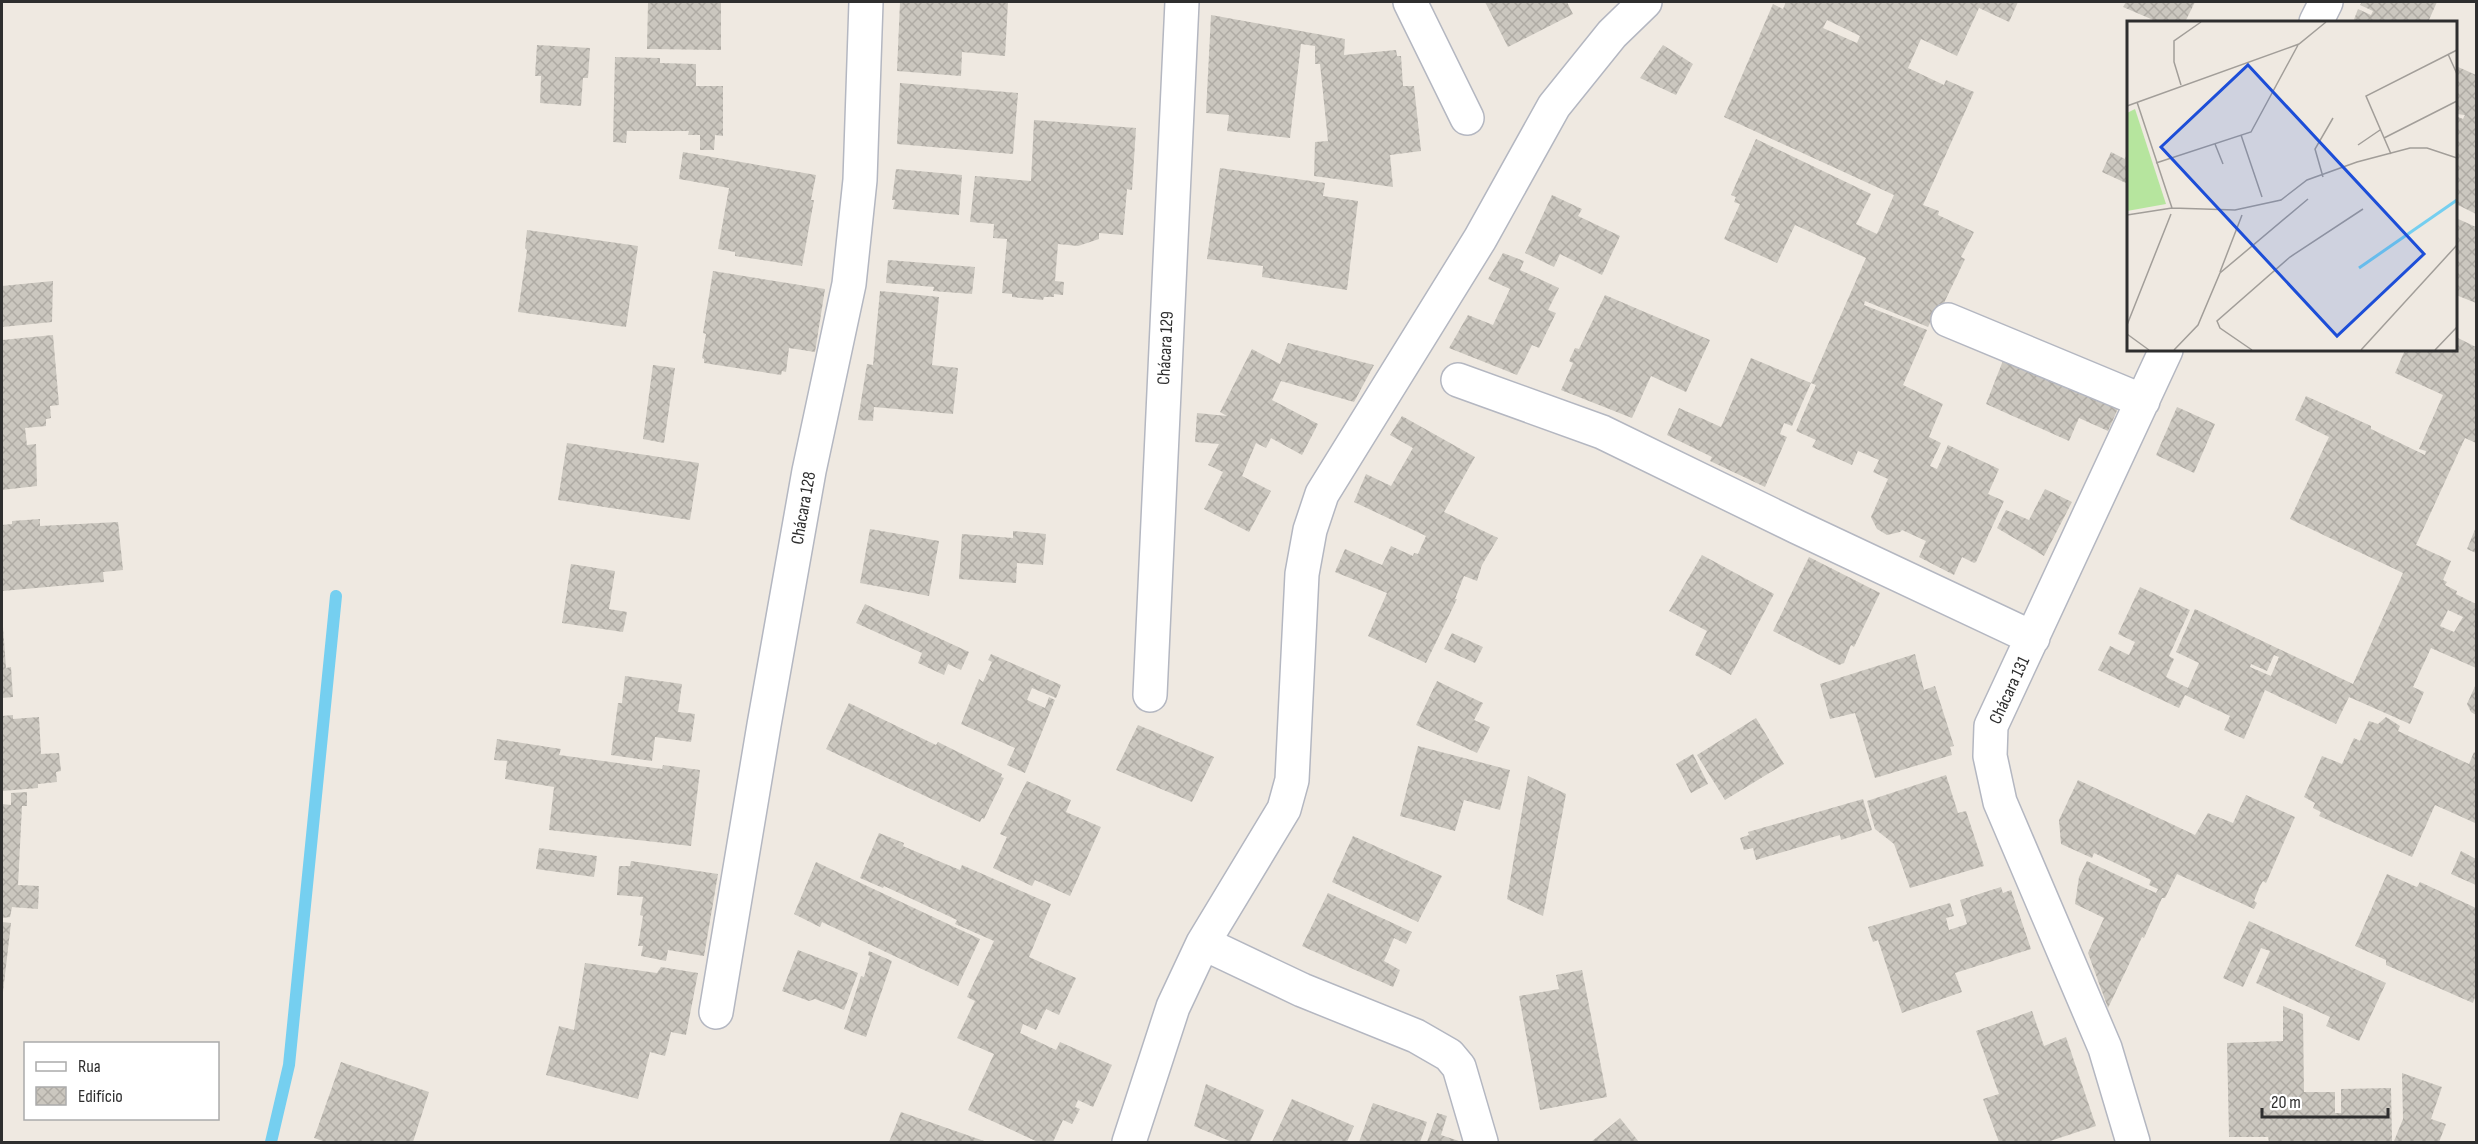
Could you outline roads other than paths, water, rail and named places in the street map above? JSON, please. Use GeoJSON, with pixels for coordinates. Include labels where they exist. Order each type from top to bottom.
{"type":"FeatureCollection","features":[{"type":"Feature","properties":{"kind":"street","name":"Chácara 128"},"geometry":{"type":"LineString","coordinates":[[716,1012],[807,482],[849,284],[860,180],[866,2]]}},
{"type":"Feature","properties":{"kind":"street","name":"Chácara 129"},"geometry":{"type":"LineString","coordinates":[[1150,695],[1182,2]]}},
{"type":"Feature","properties":{"kind":"street"},"geometry":{"type":"LineString","coordinates":[[1410,2],[1467,118]]}},
{"type":"Feature","properties":{"kind":"street"},"geometry":{"type":"LineString","coordinates":[[1129,1143],[1173,1007],[1203,943],[1270,835],[1284,808],[1292,780],[1302,574],[1310,530],[1322,494],[1480,239],[1554,106],[1612,34],[1645,2]]}},
{"type":"Feature","properties":{"kind":"street"},"geometry":{"type":"LineString","coordinates":[[2316,21],[2326,2]]}},
{"type":"Feature","properties":{"kind":"street"},"geometry":{"type":"LineString","coordinates":[[1948,320],[2142,401]]}},
{"type":"Feature","properties":{"kind":"street","name":"Chácara 131"},"geometry":{"type":"LineString","coordinates":[[2133,1143],[2105,1048],[2000,802],[1990,756],[1990,726],[2166,351]]}},
{"type":"Feature","properties":{"kind":"street"},"geometry":{"type":"LineString","coordinates":[[1458,380],[1602,432],[2033,638]]}},
{"type":"Feature","properties":{"kind":"street"},"geometry":{"type":"LineString","coordinates":[[1203,943],[1302,990],[1416,1036],[1449,1055],[1459,1067],[1481,1143]]}},
{"type":"Feature","properties":{"kind":"waterway"},"geometry":{"type":"LineString","coordinates":[[271,1142],[289,1065],[336,596]]}}]}
